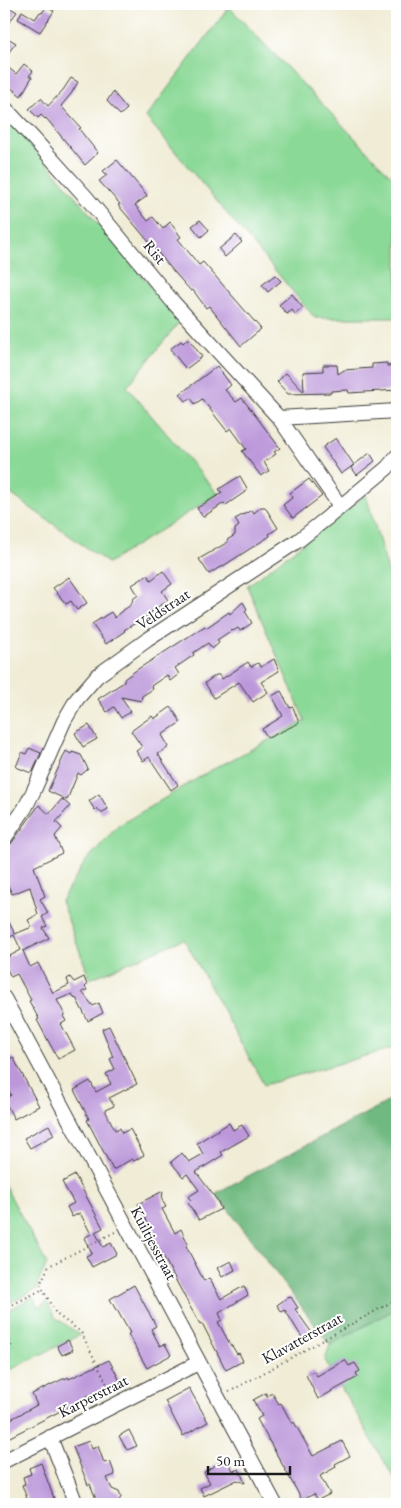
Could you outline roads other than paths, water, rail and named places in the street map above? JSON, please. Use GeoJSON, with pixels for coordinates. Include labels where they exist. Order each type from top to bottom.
{"type":"FeatureCollection","features":[{"type":"Feature","properties":{"kind":"street","name":"Rist"},"geometry":{"type":"LineString","coordinates":[[4,107],[86,197],[173,302],[279,418],[340,506]]}},
{"type":"Feature","properties":{"kind":"street"},"geometry":{"type":"LineString","coordinates":[[279,418],[397,410]]}},
{"type":"Feature","properties":{"kind":"street","name":"Veldstraat"},"geometry":{"type":"LineString","coordinates":[[4,839],[25,808],[64,721],[77,699],[97,676],[147,640],[298,540],[387,468],[397,456]]}},
{"type":"Feature","properties":{"kind":"street","name":"Kuiltjesstraat"},"geometry":{"type":"LineString","coordinates":[[4,998],[217,1399],[275,1504]]}},
{"type":"Feature","properties":{"kind":"street","name":"Karperstraat"},"geometry":{"type":"LineString","coordinates":[[4,1461],[198,1363]]}},
{"type":"Feature","properties":{"kind":"street"},"geometry":{"type":"LineString","coordinates":[[50,1437],[76,1504]]}}]}
